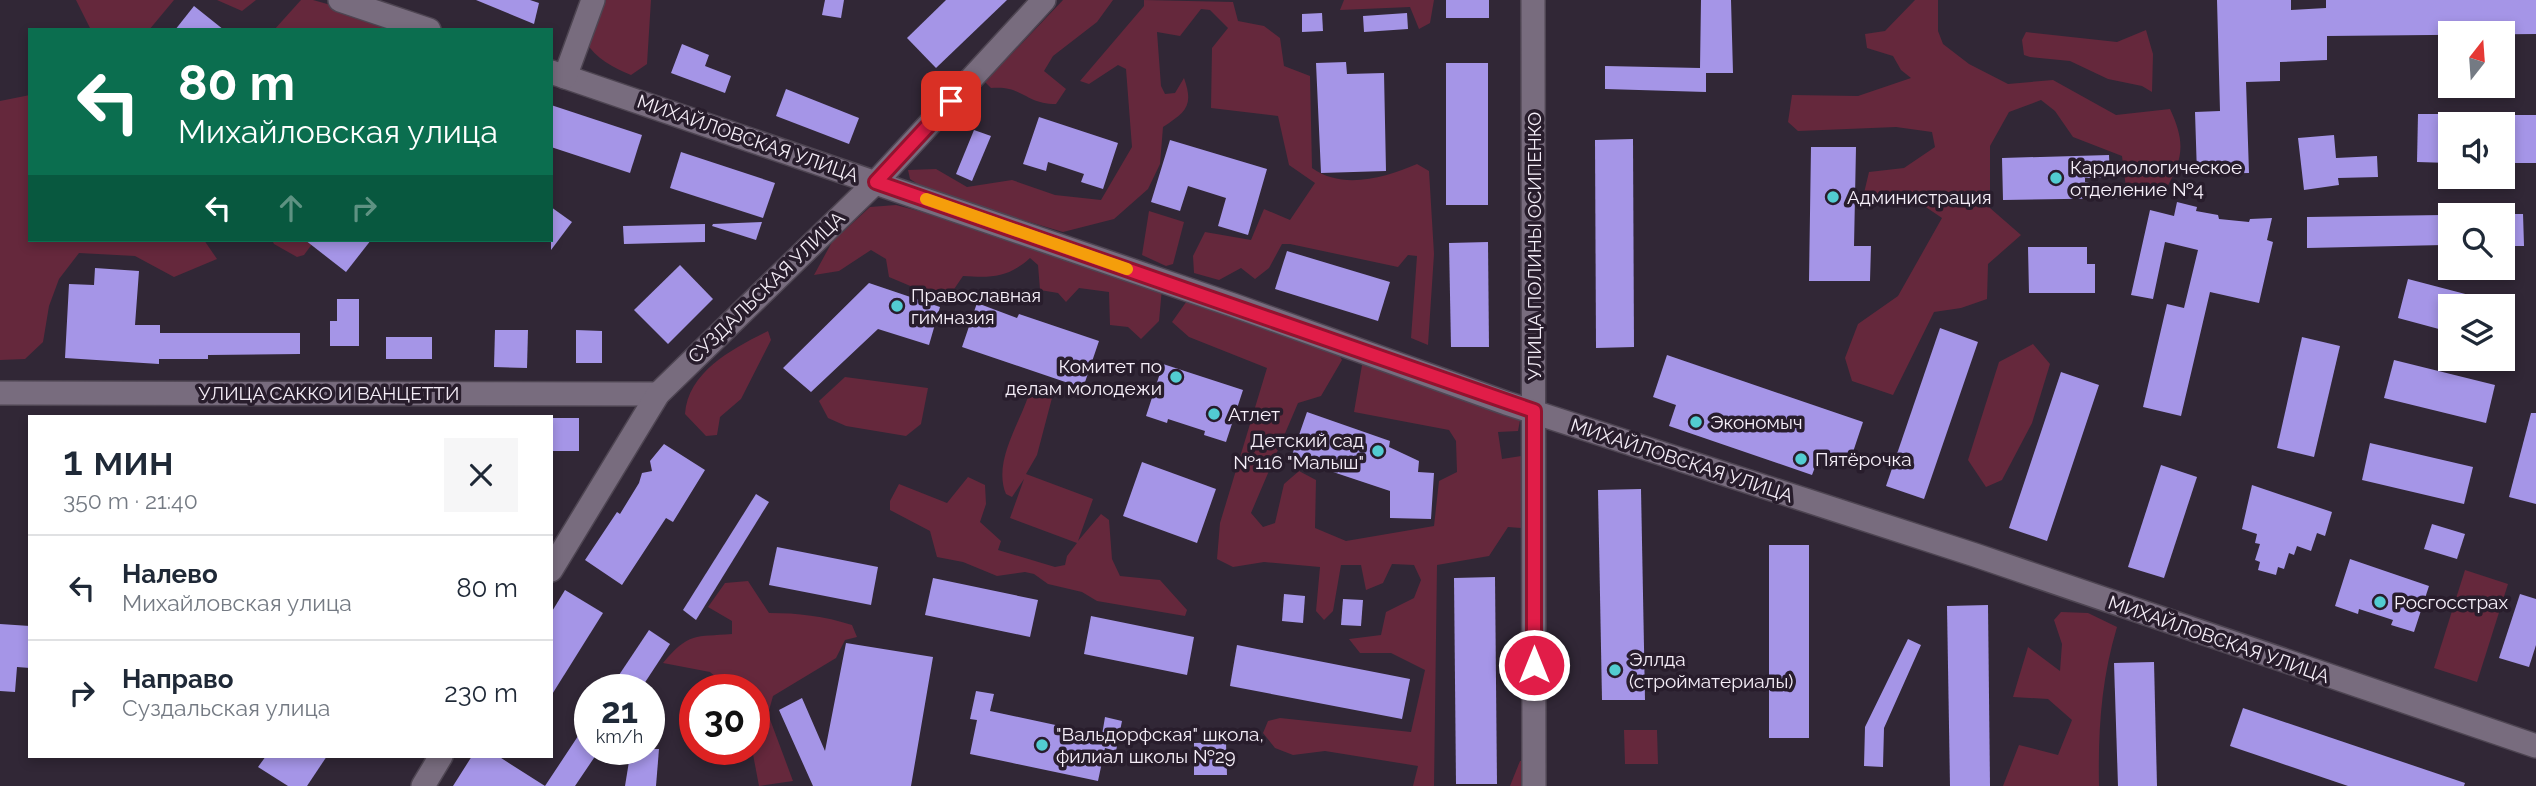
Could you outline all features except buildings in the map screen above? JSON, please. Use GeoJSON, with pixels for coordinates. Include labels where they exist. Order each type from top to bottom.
{"type":"FeatureCollection","features":[{"type":"Feature","properties":{"kind":"street"},"geometry":{"type":"LineString","coordinates":[[340,0],[423,28]]}},
{"type":"Feature","properties":{"kind":"street"},"geometry":{"type":"LineString","coordinates":[[558,74],[593,0]]}},
{"type":"Feature","properties":{"kind":"street","name":"СУЗДАЛЬСКАЯ УЛИЦА"},"geometry":{"type":"LineString","coordinates":[[553,567],[657,394],[876,182],[1044,0]]}},
{"type":"Feature","properties":{"kind":"street","name":"УЛИЦА ПОЛИНЫ ОСИПЕНКО"},"geometry":{"type":"LineString","coordinates":[[1533,0],[1534,786]]}},
{"type":"Feature","properties":{"kind":"street","name":"МИХАЙЛОВСКАЯ УЛИЦА"},"geometry":{"type":"LineString","coordinates":[[558,74],[1534,411],[1975,555],[2536,746]]}},
{"type":"Feature","properties":{"kind":"street","name":"УЛИЦА САККО И ВАНЦЕТТИ"},"geometry":{"type":"LineString","coordinates":[[0,393],[657,394]]}},
{"type":"Feature","properties":{"kind":"street"},"geometry":{"type":"LineString","coordinates":[[423,786],[440,758]]}},
{"type":"Feature","properties":{"kind":"shaded area"},"geometry":{"type":"Polygon","coordinates":[[[76,0],[174,0],[151,28],[90,28],[76,0]]]}},
{"type":"Feature","properties":{"kind":"shaded area"},"geometry":{"type":"Polygon","coordinates":[[[217,0],[256,0],[242,11],[217,0]]]}},
{"type":"Feature","properties":{"kind":"shaded area"},"geometry":{"type":"Polygon","coordinates":[[[301,0],[313,0],[395,23],[400,28],[276,28],[301,0]]]}},
{"type":"Feature","properties":{"kind":"shaded area"},"geometry":{"type":"Polygon","coordinates":[[[599,0],[651,0],[647,64],[631,75],[605,62],[586,42],[599,0]]]}},
{"type":"Feature","properties":{"kind":"shaded area"},"geometry":{"type":"Polygon","coordinates":[[[1063,0],[1113,0],[1097,22],[1053,56],[1044,71],[1066,89],[1056,104],[1037,101],[1010,89],[991,88],[985,82],[1063,0]]]}},
{"type":"Feature","properties":{"kind":"shaded area"},"geometry":{"type":"Polygon","coordinates":[[[1144,0],[1233,2],[1238,21],[1264,26],[1280,38],[1284,66],[1310,76],[1312,168],[1324,175],[1350,180],[1391,174],[1417,164],[1429,171],[1434,254],[1428,345],[1411,338],[1417,256],[1408,255],[1398,267],[1282,244],[1269,268],[1255,279],[1241,268],[1219,280],[1194,273],[1193,256],[1205,232],[1251,240],[1264,209],[1290,220],[1315,183],[1289,165],[1278,116],[1211,108],[1212,48],[1228,28],[1210,10],[1201,9],[1180,36],[1157,32],[1161,86],[1165,94],[1175,93],[1184,78],[1188,102],[1177,117],[1163,127],[1160,164],[1148,189],[1114,219],[1063,232],[931,193],[910,179],[908,170],[936,169],[967,187],[1012,180],[1055,195],[1101,200],[1132,147],[1126,69],[1118,65],[1089,84],[1080,81],[1144,6],[1144,0]]]}},
{"type":"Feature","properties":{"kind":"shaded area"},"geometry":{"type":"Polygon","coordinates":[[[1344,0],[1434,0],[1430,23],[1419,29],[1410,7],[1340,10],[1344,0]]]}},
{"type":"Feature","properties":{"kind":"shaded area"},"geometry":{"type":"Polygon","coordinates":[[[1915,0],[1938,0],[1938,31],[1943,44],[1969,64],[2008,84],[2053,80],[2116,115],[2170,109],[2178,131],[2180,149],[2176,168],[2166,189],[2127,196],[2122,156],[2073,137],[2055,111],[2041,100],[2009,112],[1990,146],[1990,208],[2021,235],[1988,264],[1987,299],[1961,308],[1934,312],[1893,395],[1852,381],[1845,358],[1858,324],[1898,296],[1942,218],[1914,199],[1870,201],[1864,193],[1869,172],[1904,168],[1935,147],[1932,132],[1896,127],[1798,131],[1788,122],[1792,95],[1858,96],[1911,78],[1901,70],[1893,56],[1867,48],[1865,34],[1885,31],[1915,0]]]}},
{"type":"Feature","properties":{"kind":"shaded area"},"geometry":{"type":"Polygon","coordinates":[[[2146,30],[2153,54],[2152,92],[2142,86],[2108,79],[2070,61],[2024,55],[2022,40],[2026,32],[2117,42],[2146,30]]]}},
{"type":"Feature","properties":{"kind":"shaded area"},"geometry":{"type":"Polygon","coordinates":[[[28,95],[28,242],[205,242],[217,259],[174,277],[135,256],[79,253],[59,279],[49,306],[43,342],[25,359],[0,360],[0,101],[28,95]]]}},
{"type":"Feature","properties":{"kind":"shaded area"},"geometry":{"type":"Polygon","coordinates":[[[896,205],[960,222],[1162,288],[1159,321],[1141,339],[1128,327],[1110,325],[1109,292],[1079,288],[1066,302],[1058,293],[1040,290],[1038,265],[1030,258],[1007,273],[982,277],[963,276],[946,301],[889,277],[886,259],[871,250],[839,271],[814,275],[832,242],[870,207],[896,205]]]}},
{"type":"Feature","properties":{"kind":"shaded area"},"geometry":{"type":"Polygon","coordinates":[[[1149,211],[1184,222],[1173,264],[1166,266],[1142,255],[1149,211]]]}},
{"type":"Feature","properties":{"kind":"shaded area"},"geometry":{"type":"Polygon","coordinates":[[[273,242],[314,242],[304,255],[297,257],[273,242]]]}},
{"type":"Feature","properties":{"kind":"shaded area"},"geometry":{"type":"Polygon","coordinates":[[[1189,298],[1335,349],[1342,360],[1321,396],[1298,403],[1251,513],[1263,527],[1275,523],[1284,484],[1299,471],[1316,480],[1315,528],[1346,541],[1434,526],[1439,481],[1457,472],[1456,441],[1449,430],[1354,412],[1363,359],[1521,415],[1518,431],[1498,432],[1502,459],[1528,455],[1531,517],[1521,528],[1508,527],[1489,556],[1437,565],[1434,786],[1413,786],[1418,766],[1325,751],[1293,755],[1275,748],[1263,733],[1268,721],[1280,718],[1411,732],[1425,670],[1391,653],[1360,653],[1349,639],[1381,635],[1386,612],[1414,598],[1421,580],[1414,565],[1392,564],[1383,583],[1366,590],[1361,565],[1341,565],[1333,611],[1324,620],[1316,611],[1320,567],[1264,562],[1233,567],[1217,559],[1220,523],[1267,368],[1189,337],[1172,322],[1189,298]]]}},
{"type":"Feature","properties":{"kind":"shaded area"},"geometry":{"type":"Polygon","coordinates":[[[768,331],[771,340],[741,399],[720,417],[717,435],[706,436],[685,414],[694,385],[728,353],[768,331]]]}},
{"type":"Feature","properties":{"kind":"shaded area"},"geometry":{"type":"Polygon","coordinates":[[[2033,344],[2050,364],[2032,423],[2002,480],[1986,487],[1968,460],[1999,362],[2033,344]]]}},
{"type":"Feature","properties":{"kind":"shaded area"},"geometry":{"type":"Polygon","coordinates":[[[845,377],[928,388],[921,424],[906,436],[846,426],[828,418],[819,401],[845,377]]]}},
{"type":"Feature","properties":{"kind":"shaded area"},"geometry":{"type":"Polygon","coordinates":[[[1041,393],[1052,398],[1037,455],[1026,474],[1093,499],[1078,541],[1101,514],[1109,520],[1112,559],[1120,576],[1160,580],[1187,610],[1185,616],[1097,601],[1082,592],[1048,584],[1034,574],[1025,572],[997,576],[963,562],[937,557],[930,531],[890,510],[890,501],[899,484],[947,503],[968,477],[985,485],[986,504],[980,522],[1001,541],[998,550],[1055,567],[1065,565],[1067,556],[1077,543],[1010,518],[1024,479],[1012,497],[1006,494],[1003,482],[1008,445],[1028,397],[1041,393]]]}},
{"type":"Feature","properties":{"kind":"shaded area"},"geometry":{"type":"Polygon","coordinates":[[[2465,570],[2508,584],[2477,682],[2434,668],[2465,570]]]}},
{"type":"Feature","properties":{"kind":"shaded area"},"geometry":{"type":"Polygon","coordinates":[[[748,581],[769,613],[811,616],[842,622],[852,625],[857,637],[845,640],[836,658],[773,696],[770,707],[770,674],[712,674],[663,663],[680,646],[693,638],[732,634],[732,621],[708,607],[725,583],[748,581]]]}},
{"type":"Feature","properties":{"kind":"shaded area"},"geometry":{"type":"Polygon","coordinates":[[[2061,612],[2088,613],[2117,627],[2107,666],[2102,706],[2099,786],[2003,786],[2019,745],[2058,755],[2072,720],[2048,699],[2013,697],[2028,647],[2060,671],[2062,644],[2054,620],[2061,612]]]}},
{"type":"Feature","properties":{"kind":"shaded area"},"geometry":{"type":"Polygon","coordinates":[[[770,719],[793,781],[759,786],[755,765],[770,765],[770,719]]]}},
{"type":"Feature","properties":{"kind":"shaded area"},"geometry":{"type":"Polygon","coordinates":[[[1624,730],[1657,730],[1658,764],[1625,764],[1624,730]]]}},
{"type":"Feature","properties":{"kind":"shaded area"},"geometry":{"type":"Polygon","coordinates":[[[1527,760],[1526,786],[1510,786],[1520,761],[1527,760]]]}},
{"type":"Feature","properties":{"kind":"slow traffic"},"geometry":{"type":"LineString","coordinates":[[926,199],[1127,269]]}},
{"type":"Feature","properties":{"kind":"place","name":"Кардиологическое отделение №4"},"geometry":{"type":"Point","coordinates":[2056,178]}},
{"type":"Feature","properties":{"kind":"place","name":"Администрация"},"geometry":{"type":"Point","coordinates":[1833,197]}},
{"type":"Feature","properties":{"kind":"place","name":"Православная гимназия"},"geometry":{"type":"Point","coordinates":[897,306]}},
{"type":"Feature","properties":{"kind":"place","name":"Комитет по делам молодежи"},"geometry":{"type":"Point","coordinates":[1176,377]}},
{"type":"Feature","properties":{"kind":"place","name":"Атлет"},"geometry":{"type":"Point","coordinates":[1214,414]}},
{"type":"Feature","properties":{"kind":"place","name":"Экономыч"},"geometry":{"type":"Point","coordinates":[1696,422]}},
{"type":"Feature","properties":{"kind":"place","name":"Детский сад №116 \"Малыш\""},"geometry":{"type":"Point","coordinates":[1378,451]}},
{"type":"Feature","properties":{"kind":"place","name":"Пятёрочка"},"geometry":{"type":"Point","coordinates":[1801,459]}},
{"type":"Feature","properties":{"kind":"place","name":"Росгосстрах"},"geometry":{"type":"Point","coordinates":[2380,602]}},
{"type":"Feature","properties":{"kind":"place","name":"Эллда (стройматериалы)"},"geometry":{"type":"Point","coordinates":[1615,670]}},
{"type":"Feature","properties":{"kind":"place","name":"\"Вальдорфская\" школа, филиал школы №29"},"geometry":{"type":"Point","coordinates":[1042,745]}},
{"type":"Feature","properties":{"kind":"route"},"geometry":{"type":"LineString","coordinates":[[951,101],[876,182],[1534,411],[1534,665]]}}]}
